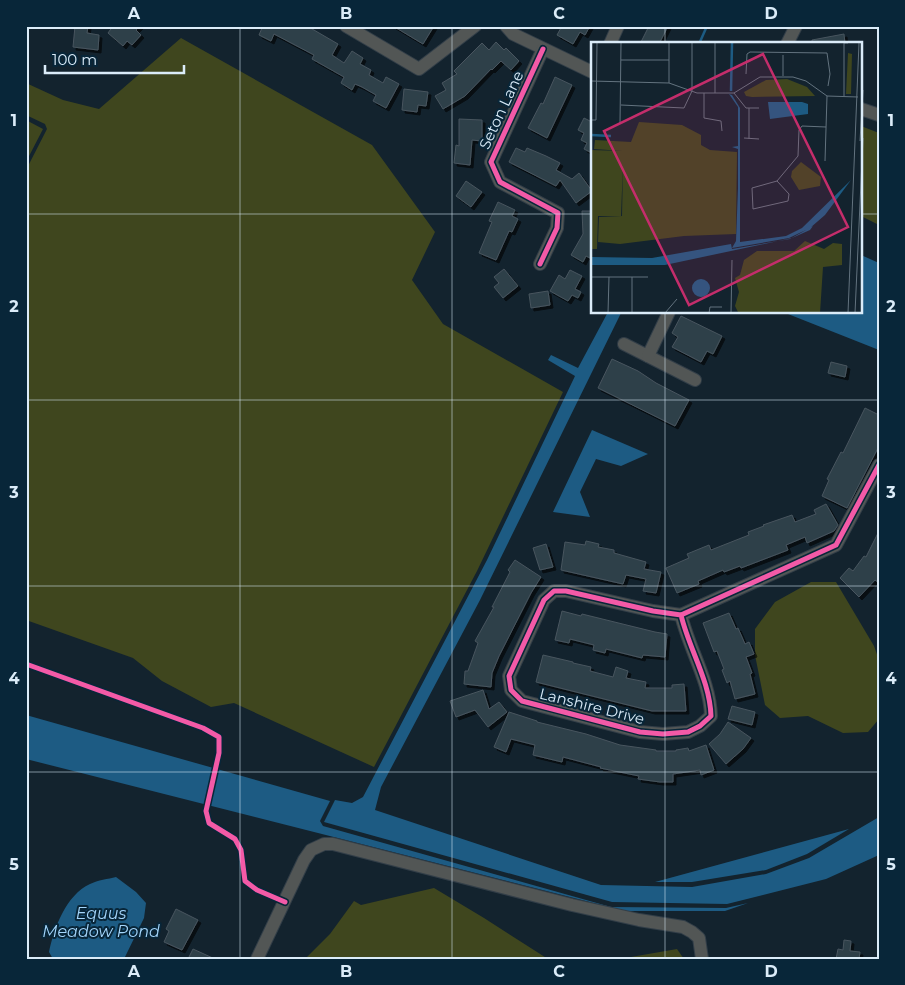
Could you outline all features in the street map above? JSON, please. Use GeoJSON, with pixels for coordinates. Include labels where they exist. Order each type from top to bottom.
{"type":"FeatureCollection","features":[{"type":"Feature","properties":{"kind":"street"},"geometry":{"type":"LineString","coordinates":[[346,26],[419,69],[475,26]]}},
{"type":"Feature","properties":{"kind":"street"},"geometry":{"type":"LineString","coordinates":[[506,26],[513,34],[591,72]]}},
{"type":"Feature","properties":{"kind":"street"},"geometry":{"type":"LineString","coordinates":[[611,42],[618,26]]}},
{"type":"Feature","properties":{"kind":"street"},"geometry":{"type":"LineString","coordinates":[[788,42],[796,26]]}},
{"type":"Feature","properties":{"kind":"street","name":"Seton Lane"},"geometry":{"type":"LineString","coordinates":[[540,264],[557,228],[558,213],[500,182],[491,162],[543,48]]}},
{"type":"Feature","properties":{"kind":"street"},"geometry":{"type":"LineString","coordinates":[[862,110],[879,115]]}},
{"type":"Feature","properties":{"kind":"street"},"geometry":{"type":"LineString","coordinates":[[648,356],[668,314]]}},
{"type":"Feature","properties":{"kind":"street"},"geometry":{"type":"LineString","coordinates":[[624,344],[695,380]]}},
{"type":"Feature","properties":{"kind":"street"},"geometry":{"type":"LineString","coordinates":[[681,615],[836,545],[879,465]]}},
{"type":"Feature","properties":{"kind":"street","name":"Lanshire Drive"},"geometry":{"type":"LineString","coordinates":[[554,591],[566,591],[653,611],[681,615],[711,700],[711,716],[700,726],[688,732],[663,734],[640,732],[522,701],[511,690],[509,676],[544,600],[554,591]]}},
{"type":"Feature","properties":{"kind":"street"},"geometry":{"type":"LineString","coordinates":[[257,959],[311,850],[324,844],[333,844],[572,905],[639,920],[683,927],[699,938],[702,959]]}},
{"type":"Feature","properties":{"kind":"green space"},"geometry":{"type":"Polygon","coordinates":[[[181,38],[372,145],[435,232],[412,280],[443,324],[563,392],[477,571],[374,767],[234,703],[211,707],[162,681],[133,658],[26,620],[26,170],[47,129],[45,124],[26,115],[26,83],[63,100],[99,109],[181,38]]]}},
{"type":"Feature","properties":{"kind":"green space"},"geometry":{"type":"Polygon","coordinates":[[[26,120],[43,129],[26,162],[26,120]]]}},
{"type":"Feature","properties":{"kind":"green space"},"geometry":{"type":"Polygon","coordinates":[[[862,126],[879,133],[879,225],[862,216],[862,126]]]}},
{"type":"Feature","properties":{"kind":"green space"},"geometry":{"type":"Polygon","coordinates":[[[811,582],[836,582],[874,646],[879,660],[879,719],[868,732],[843,733],[808,716],[780,718],[765,705],[755,655],[755,629],[775,602],[811,582]]]}},
{"type":"Feature","properties":{"kind":"green space"},"geometry":{"type":"Polygon","coordinates":[[[434,888],[548,959],[305,959],[330,934],[354,901],[361,905],[434,888]]]}},
{"type":"Feature","properties":{"kind":"green space"},"geometry":{"type":"Polygon","coordinates":[[[677,949],[684,959],[627,959],[631,957],[677,949]]]}},
{"type":"Feature","properties":{"kind":"water"},"geometry":{"type":"Polygon","coordinates":[[[862,255],[879,263],[879,350],[788,314],[862,314],[862,255]]]}},
{"type":"Feature","properties":{"kind":"water"},"geometry":{"type":"Polygon","coordinates":[[[607,314],[621,314],[480,600],[381,787],[375,810],[601,885],[692,887],[766,874],[809,858],[879,817],[879,855],[826,879],[727,904],[612,902],[324,822],[335,800],[352,803],[363,797],[487,560],[575,376],[548,360],[551,355],[578,368],[607,314]]]}},
{"type":"Feature","properties":{"kind":"water"},"geometry":{"type":"Polygon","coordinates":[[[592,430],[648,454],[621,466],[596,459],[580,492],[590,517],[553,512],[592,430]]]}},
{"type":"Feature","properties":{"kind":"water"},"geometry":{"type":"Polygon","coordinates":[[[26,715],[330,801],[320,821],[323,826],[611,907],[726,908],[748,903],[725,911],[625,911],[26,759],[26,715]]]}},
{"type":"Feature","properties":{"kind":"water"},"geometry":{"type":"Polygon","coordinates":[[[849,829],[807,854],[766,870],[692,882],[655,882],[849,829]]]}},
{"type":"Feature","properties":{"kind":"water","name":"Equus Meadow Pond"},"geometry":{"type":"Polygon","coordinates":[[[116,877],[136,892],[146,903],[144,918],[124,959],[53,959],[49,952],[51,943],[62,913],[74,896],[90,884],[116,877]]]}},
{"type":"Feature","properties":{"kind":"building"},"geometry":{"type":"Polygon","coordinates":[[[75,26],[88,26],[87,33],[99,35],[98,50],[73,47],[75,26]]]}},
{"type":"Feature","properties":{"kind":"building"},"geometry":{"type":"Polygon","coordinates":[[[113,26],[140,26],[136,30],[141,35],[132,45],[127,41],[123,46],[108,33],[113,26]]]}},
{"type":"Feature","properties":{"kind":"building"},"geometry":{"type":"Polygon","coordinates":[[[259,26],[307,26],[338,44],[332,55],[344,63],[352,51],[363,58],[360,64],[371,70],[369,75],[383,83],[386,77],[399,84],[386,108],[373,101],[376,95],[362,87],[355,84],[352,90],[341,83],[344,77],[312,59],[314,55],[274,34],[271,41],[259,35],[262,28],[259,26]]]}},
{"type":"Feature","properties":{"kind":"building"},"geometry":{"type":"Polygon","coordinates":[[[393,26],[434,26],[423,44],[393,26]]]}},
{"type":"Feature","properties":{"kind":"building"},"geometry":{"type":"Polygon","coordinates":[[[562,26],[590,26],[585,35],[580,32],[573,44],[557,35],[562,26]]]}},
{"type":"Feature","properties":{"kind":"building"},"geometry":{"type":"Polygon","coordinates":[[[649,26],[668,26],[660,42],[641,42],[649,26]]]}},
{"type":"Feature","properties":{"kind":"building"},"geometry":{"type":"Polygon","coordinates":[[[844,34],[845,42],[812,42],[812,40],[844,34]]]}},
{"type":"Feature","properties":{"kind":"building"},"geometry":{"type":"Polygon","coordinates":[[[496,42],[504,50],[506,48],[519,61],[511,70],[501,61],[465,96],[443,109],[435,96],[446,90],[442,83],[457,74],[454,71],[482,43],[489,50],[496,42]]]}},
{"type":"Feature","properties":{"kind":"building"},"geometry":{"type":"Polygon","coordinates":[[[555,77],[572,85],[547,138],[528,128],[541,103],[543,104],[555,77]]]}},
{"type":"Feature","properties":{"kind":"building"},"geometry":{"type":"Polygon","coordinates":[[[404,89],[428,92],[426,106],[418,105],[417,112],[402,110],[404,89]]]}},
{"type":"Feature","properties":{"kind":"building"},"geometry":{"type":"Polygon","coordinates":[[[584,118],[591,122],[591,152],[584,149],[587,143],[581,140],[584,133],[578,130],[584,118]]]}},
{"type":"Feature","properties":{"kind":"building"},"geometry":{"type":"Polygon","coordinates":[[[459,119],[482,120],[482,141],[472,140],[470,165],[454,163],[456,145],[459,146],[459,119]]]}},
{"type":"Feature","properties":{"kind":"building"},"geometry":{"type":"Polygon","coordinates":[[[516,148],[525,152],[527,148],[560,163],[556,170],[572,179],[579,173],[591,192],[576,203],[560,180],[556,186],[509,162],[516,148]]]}},
{"type":"Feature","properties":{"kind":"building"},"geometry":{"type":"Polygon","coordinates":[[[466,181],[482,192],[471,207],[456,196],[466,181]]]}},
{"type":"Feature","properties":{"kind":"building"},"geometry":{"type":"Polygon","coordinates":[[[498,202],[515,210],[512,216],[518,219],[512,232],[509,231],[496,260],[479,253],[492,222],[489,221],[498,202]]]}},
{"type":"Feature","properties":{"kind":"building"},"geometry":{"type":"Polygon","coordinates":[[[582,211],[591,211],[591,258],[586,256],[583,262],[571,255],[583,234],[582,211]]]}},
{"type":"Feature","properties":{"kind":"building"},"geometry":{"type":"Polygon","coordinates":[[[504,269],[518,286],[503,298],[494,287],[499,283],[494,277],[504,269]]]}},
{"type":"Feature","properties":{"kind":"building"},"geometry":{"type":"Polygon","coordinates":[[[570,270],[582,276],[575,289],[581,292],[578,298],[572,295],[568,301],[550,291],[559,275],[565,279],[570,270]]]}},
{"type":"Feature","properties":{"kind":"building"},"geometry":{"type":"Polygon","coordinates":[[[548,291],[550,305],[531,308],[529,294],[548,291]]]}},
{"type":"Feature","properties":{"kind":"building"},"geometry":{"type":"Polygon","coordinates":[[[681,316],[722,336],[713,354],[707,351],[701,362],[672,347],[678,337],[672,333],[681,316]]]}},
{"type":"Feature","properties":{"kind":"building"},"geometry":{"type":"Polygon","coordinates":[[[612,359],[638,371],[656,383],[689,400],[675,426],[598,388],[612,359]]]}},
{"type":"Feature","properties":{"kind":"building"},"geometry":{"type":"Polygon","coordinates":[[[831,362],[847,366],[845,377],[828,373],[831,362]]]}},
{"type":"Feature","properties":{"kind":"building"},"geometry":{"type":"Polygon","coordinates":[[[865,408],[879,415],[879,446],[847,508],[822,496],[829,480],[827,479],[841,452],[843,453],[865,408]]]}},
{"type":"Feature","properties":{"kind":"building"},"geometry":{"type":"Polygon","coordinates":[[[826,504],[838,525],[834,531],[807,543],[805,537],[786,545],[788,550],[741,568],[740,566],[724,572],[723,570],[698,581],[699,584],[677,593],[666,568],[689,558],[687,554],[709,545],[711,550],[749,535],[748,532],[763,525],[792,515],[795,522],[816,514],[814,510],[826,504]]]}},
{"type":"Feature","properties":{"kind":"building"},"geometry":{"type":"Polygon","coordinates":[[[879,531],[879,583],[875,580],[859,597],[840,578],[849,568],[853,571],[864,556],[866,557],[879,531]]]}},
{"type":"Feature","properties":{"kind":"building"},"geometry":{"type":"Polygon","coordinates":[[[586,541],[599,544],[598,547],[614,550],[614,553],[646,562],[644,569],[661,572],[656,593],[643,591],[646,579],[626,575],[623,584],[561,570],[565,542],[585,545],[586,541]]]}},
{"type":"Feature","properties":{"kind":"building"},"geometry":{"type":"Polygon","coordinates":[[[546,544],[553,567],[540,570],[533,548],[546,544]]]}},
{"type":"Feature","properties":{"kind":"building"},"geometry":{"type":"Polygon","coordinates":[[[515,560],[541,577],[499,656],[492,673],[491,687],[464,684],[465,671],[468,671],[478,643],[475,641],[494,607],[492,607],[510,572],[508,570],[515,560]]]}},
{"type":"Feature","properties":{"kind":"building"},"geometry":{"type":"Polygon","coordinates":[[[562,611],[667,634],[665,657],[643,655],[642,658],[606,649],[605,653],[593,650],[594,645],[570,639],[569,643],[555,640],[562,611]]]}},
{"type":"Feature","properties":{"kind":"building"},"geometry":{"type":"Polygon","coordinates":[[[729,613],[745,644],[749,642],[754,654],[746,657],[752,673],[750,674],[755,694],[735,699],[730,681],[727,683],[717,651],[714,652],[703,623],[729,613]]]}},
{"type":"Feature","properties":{"kind":"building"},"geometry":{"type":"Polygon","coordinates":[[[543,655],[591,667],[590,671],[613,677],[616,667],[628,671],[626,678],[646,682],[645,688],[672,688],[672,685],[684,684],[686,711],[652,711],[536,682],[543,655]]]}},
{"type":"Feature","properties":{"kind":"building"},"geometry":{"type":"Polygon","coordinates":[[[483,690],[489,709],[499,702],[507,712],[488,727],[475,710],[456,717],[450,701],[483,690]]]}},
{"type":"Feature","properties":{"kind":"building"},"geometry":{"type":"Polygon","coordinates":[[[732,706],[755,712],[752,725],[728,719],[732,706]]]}},
{"type":"Feature","properties":{"kind":"building"},"geometry":{"type":"Polygon","coordinates":[[[509,712],[537,722],[586,734],[620,745],[656,751],[676,751],[688,748],[689,751],[706,745],[714,770],[701,775],[700,770],[673,774],[673,782],[660,782],[638,779],[639,776],[600,768],[563,757],[562,762],[533,755],[535,745],[511,739],[506,752],[494,747],[509,712]]]}},
{"type":"Feature","properties":{"kind":"building"},"geometry":{"type":"Polygon","coordinates":[[[728,722],[751,738],[743,749],[726,764],[709,744],[720,734],[728,722]]]}},
{"type":"Feature","properties":{"kind":"building"},"geometry":{"type":"Polygon","coordinates":[[[176,909],[198,920],[182,950],[164,942],[169,931],[166,929],[176,909]]]}},
{"type":"Feature","properties":{"kind":"building"},"geometry":{"type":"Polygon","coordinates":[[[844,940],[851,941],[850,951],[860,952],[859,959],[836,959],[838,949],[843,950],[844,940]]]}},
{"type":"Feature","properties":{"kind":"building"},"geometry":{"type":"Polygon","coordinates":[[[193,949],[215,959],[193,959],[189,957],[193,949]]]}},
{"type":"Feature","properties":{"kind":"waterway"},"geometry":{"type":"LineString","coordinates":[[700,42],[707,26]]}},
{"type":"Feature","properties":{"kind":"cycle path"},"geometry":{"type":"LineString","coordinates":[[540,264],[557,228],[558,213],[500,182],[491,162],[543,49]]}},
{"type":"Feature","properties":{"kind":"cycle path"},"geometry":{"type":"LineString","coordinates":[[681,615],[836,545],[879,465]]}},
{"type":"Feature","properties":{"kind":"cycle path"},"geometry":{"type":"LineString","coordinates":[[554,591],[566,591],[653,611],[681,615],[707,690],[711,716],[700,726],[688,732],[663,734],[640,732],[522,701],[511,690],[509,676],[544,600],[554,591]]}},
{"type":"Feature","properties":{"kind":"cycle path"},"geometry":{"type":"LineString","coordinates":[[26,664],[203,728],[219,737],[219,753],[206,811],[209,823],[235,839],[241,850],[245,881],[257,890],[285,902]]}}]}
